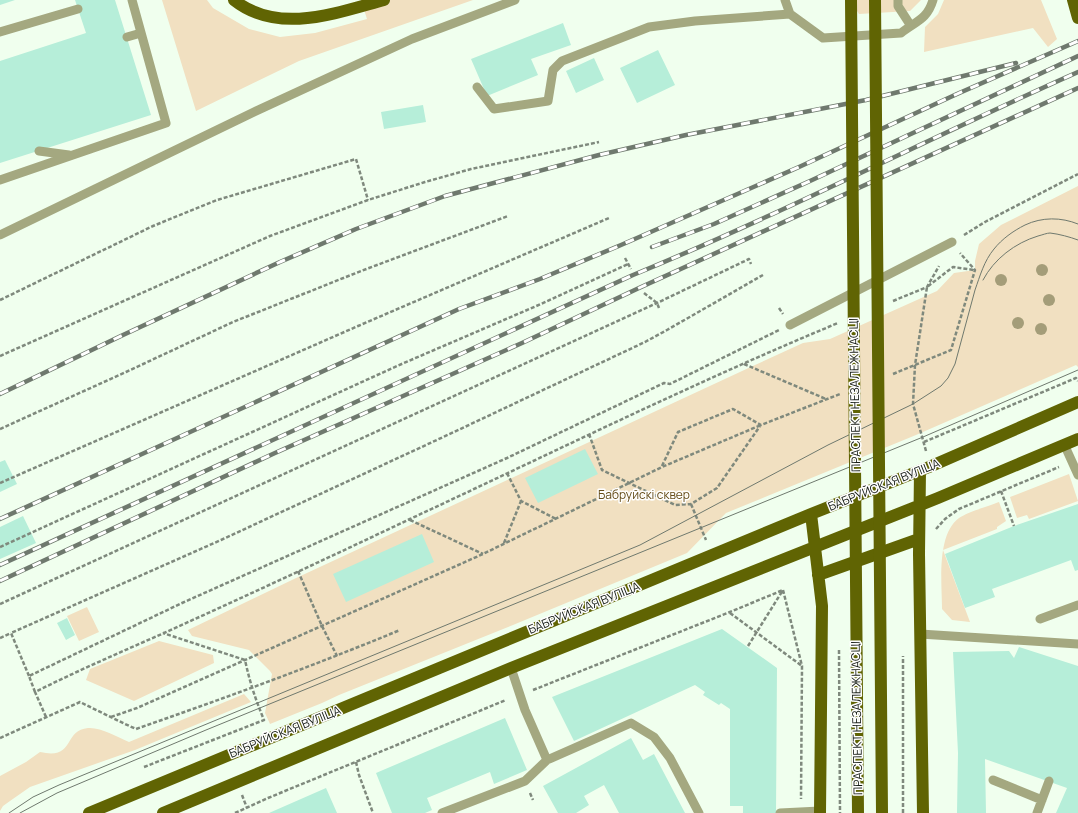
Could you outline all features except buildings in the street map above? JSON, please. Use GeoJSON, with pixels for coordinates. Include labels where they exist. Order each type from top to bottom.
{"type":"FeatureCollection","features":[{"type":"Feature","properties":{"kind":"main road"},"geometry":{"type":"LineString","coordinates":[[234,0],[258,14],[280,19],[295,19],[311,18],[384,0]]}},
{"type":"Feature","properties":{"kind":"main road","name":"ПРАСПЕКТ НЕЗАЛЕЖНАСЦІ"},"geometry":{"type":"LineString","coordinates":[[851,0],[858,813]]}},
{"type":"Feature","properties":{"kind":"main road","name":"ПРАСПЕКТ НЕЗАЛЕЖНАСЦІ"},"geometry":{"type":"LineString","coordinates":[[876,0],[882,813]]}},
{"type":"Feature","properties":{"kind":"main road"},"geometry":{"type":"LineString","coordinates":[[1073,0],[1078,18]]}},
{"type":"Feature","properties":{"kind":"main road","name":"БАБРУЙСКАЯ ВУЛІЦА"},"geometry":{"type":"LineString","coordinates":[[89,813],[811,514],[920,471],[1078,402]]}},
{"type":"Feature","properties":{"kind":"main road"},"geometry":{"type":"LineString","coordinates":[[163,813],[511,668],[814,546],[938,498],[1078,439]]}},
{"type":"Feature","properties":{"kind":"main road"},"geometry":{"type":"LineString","coordinates":[[920,471],[919,539],[923,813]]}},
{"type":"Feature","properties":{"kind":"main road"},"geometry":{"type":"LineString","coordinates":[[811,514],[822,606],[820,812]]}},
{"type":"Feature","properties":{"kind":"main road"},"geometry":{"type":"LineString","coordinates":[[818,575],[919,539]]}},
{"type":"Feature","properties":{"kind":"lane"},"geometry":{"type":"LineString","coordinates":[[0,180],[166,123],[132,0]]}},
{"type":"Feature","properties":{"kind":"lane"},"geometry":{"type":"LineString","coordinates":[[0,234],[254,112],[412,39],[515,0]]}},
{"type":"Feature","properties":{"kind":"lane"},"geometry":{"type":"LineString","coordinates":[[785,0],[790,14],[824,38],[901,33],[921,20],[930,11],[933,0]]}},
{"type":"Feature","properties":{"kind":"lane"},"geometry":{"type":"LineString","coordinates":[[898,0],[898,6],[911,26]]}},
{"type":"Feature","properties":{"kind":"lane"},"geometry":{"type":"LineString","coordinates":[[0,32],[78,9]]}},
{"type":"Feature","properties":{"kind":"lane"},"geometry":{"type":"LineString","coordinates":[[477,86],[494,109],[548,102],[553,70],[562,61],[649,27],[695,21],[790,14]]}},
{"type":"Feature","properties":{"kind":"lane"},"geometry":{"type":"LineString","coordinates":[[127,37],[141,34]]}},
{"type":"Feature","properties":{"kind":"lane"},"geometry":{"type":"LineString","coordinates":[[39,151],[73,155]]}},
{"type":"Feature","properties":{"kind":"lane"},"geometry":{"type":"LineString","coordinates":[[790,325],[952,242]]}},
{"type":"Feature","properties":{"kind":"lane"},"geometry":{"type":"LineString","coordinates":[[1064,444],[1078,476]]}},
{"type":"Feature","properties":{"kind":"lane"},"geometry":{"type":"LineString","coordinates":[[1040,619],[1078,605]]}},
{"type":"Feature","properties":{"kind":"lane"},"geometry":{"type":"LineString","coordinates":[[920,634],[1078,644]]}},
{"type":"Feature","properties":{"kind":"lane"},"geometry":{"type":"LineString","coordinates":[[511,668],[525,710],[547,760]]}},
{"type":"Feature","properties":{"kind":"lane"},"geometry":{"type":"LineString","coordinates":[[442,813],[460,809],[525,781],[547,760],[631,723],[654,737],[670,758],[699,813]]}},
{"type":"Feature","properties":{"kind":"lane"},"geometry":{"type":"LineString","coordinates":[[993,780],[1042,800]]}},
{"type":"Feature","properties":{"kind":"lane"},"geometry":{"type":"LineString","coordinates":[[1037,813],[1049,781]]}},
{"type":"Feature","properties":{"kind":"lane"},"geometry":{"type":"LineString","coordinates":[[780,813],[820,812]]}},
{"type":"Feature","properties":{"kind":"path"},"geometry":{"type":"LineString","coordinates":[[0,356],[270,236],[368,200],[471,169],[599,142]]}},
{"type":"Feature","properties":{"kind":"path"},"geometry":{"type":"LineString","coordinates":[[0,300],[153,226],[217,200],[356,159],[368,200]]}},
{"type":"Feature","properties":{"kind":"path"},"geometry":{"type":"LineString","coordinates":[[927,455],[913,404],[915,365],[927,287],[952,242],[985,222],[1078,174]]}},
{"type":"Feature","properties":{"kind":"path"},"geometry":{"type":"LineString","coordinates":[[0,429],[233,322],[361,271],[508,216]]}},
{"type":"Feature","properties":{"kind":"path"},"geometry":{"type":"LineString","coordinates":[[0,483],[609,218]]}},
{"type":"Feature","properties":{"kind":"path"},"geometry":{"type":"LineString","coordinates":[[625,258],[631,269]]}},
{"type":"Feature","properties":{"kind":"path"},"geometry":{"type":"LineString","coordinates":[[0,604],[657,303],[749,258],[751,264]]}},
{"type":"Feature","properties":{"kind":"path"},"geometry":{"type":"LineString","coordinates":[[0,547],[390,369],[541,304],[628,264]]}},
{"type":"Feature","properties":{"kind":"path"},"geometry":{"type":"LineString","coordinates":[[891,302],[927,287],[953,267],[975,270]]}},
{"type":"Feature","properties":{"kind":"path"},"geometry":{"type":"LineString","coordinates":[[0,638],[221,540],[447,436],[668,330],[763,275]]}},
{"type":"Feature","properties":{"kind":"path"},"geometry":{"type":"LineString","coordinates":[[644,293],[657,303],[658,308]]}},
{"type":"Feature","properties":{"kind":"path"},"geometry":{"type":"LineString","coordinates":[[29,676],[182,603],[507,458],[664,383],[670,384],[790,325],[779,308]]}},
{"type":"Feature","properties":{"kind":"path"},"geometry":{"type":"LineString","coordinates":[[35,692],[81,669],[163,633],[410,519],[589,434],[744,364],[840,323]]}},
{"type":"Feature","properties":{"kind":"path"},"geometry":{"type":"LineString","coordinates":[[744,364],[826,399]]}},
{"type":"Feature","properties":{"kind":"path"},"geometry":{"type":"LineString","coordinates":[[924,442],[1076,378],[1078,381]]}},
{"type":"Feature","properties":{"kind":"path"},"geometry":{"type":"LineString","coordinates":[[111,717],[137,708],[483,554],[504,543],[556,519],[630,483],[662,467],[761,425],[717,488],[691,504],[675,505],[630,483],[602,470],[589,434]]}},
{"type":"Feature","properties":{"kind":"path"},"geometry":{"type":"LineString","coordinates":[[935,530],[945,519],[959,509],[1072,462]]}},
{"type":"Feature","properties":{"kind":"path"},"geometry":{"type":"LineString","coordinates":[[507,473],[521,501],[556,519]]}},
{"type":"Feature","properties":{"kind":"path"},"geometry":{"type":"LineString","coordinates":[[1000,491],[1014,526]]}},
{"type":"Feature","properties":{"kind":"path"},"geometry":{"type":"LineString","coordinates":[[504,543],[521,501]]}},
{"type":"Feature","properties":{"kind":"path"},"geometry":{"type":"LineString","coordinates":[[691,504],[705,541]]}},
{"type":"Feature","properties":{"kind":"path"},"geometry":{"type":"LineString","coordinates":[[410,519],[483,554]]}},
{"type":"Feature","properties":{"kind":"path"},"geometry":{"type":"LineString","coordinates":[[298,571],[337,656]]}},
{"type":"Feature","properties":{"kind":"path"},"geometry":{"type":"LineString","coordinates":[[748,646],[783,590],[802,666],[801,812]]}},
{"type":"Feature","properties":{"kind":"path"},"geometry":{"type":"LineString","coordinates":[[730,612],[802,666]]}},
{"type":"Feature","properties":{"kind":"path"},"geometry":{"type":"LineString","coordinates":[[0,738],[80,702],[136,729],[251,689],[400,630]]}},
{"type":"Feature","properties":{"kind":"path"},"geometry":{"type":"LineString","coordinates":[[11,633],[46,718]]}},
{"type":"Feature","properties":{"kind":"path"},"geometry":{"type":"LineString","coordinates":[[163,633],[245,660]]}},
{"type":"Feature","properties":{"kind":"path"},"geometry":{"type":"LineString","coordinates":[[903,649],[903,813]]}},
{"type":"Feature","properties":{"kind":"path"},"geometry":{"type":"LineString","coordinates":[[144,767],[264,720],[251,689],[245,660]]}},
{"type":"Feature","properties":{"kind":"path"},"geometry":{"type":"LineString","coordinates":[[356,762],[359,775],[373,813]]}},
{"type":"Feature","properties":{"kind":"path"},"geometry":{"type":"LineString","coordinates":[[235,813],[268,798]]}},
{"type":"Feature","properties":{"kind":"green space"},"geometry":{"type":"Polygon","coordinates":[[[162,0],[207,0],[213,8],[249,29],[280,37],[315,33],[367,19],[361,0],[473,0],[299,61],[196,111],[162,0]]]}},
{"type":"Feature","properties":{"kind":"green space"},"geometry":{"type":"Polygon","coordinates":[[[850,0],[921,0],[910,11],[859,14],[850,0]]]}},
{"type":"Feature","properties":{"kind":"green space"},"geometry":{"type":"Polygon","coordinates":[[[944,0],[1041,0],[1057,39],[1048,47],[1033,28],[924,52],[925,27],[938,14],[944,0]]]}},
{"type":"Feature","properties":{"kind":"green space","name":"Бабруйскі сквер"},"geometry":{"type":"Polygon","coordinates":[[[1078,186],[1078,367],[1076,365],[916,435],[726,513],[687,553],[270,724],[265,713],[272,674],[270,671],[249,650],[192,636],[188,630],[294,579],[803,343],[830,339],[937,291],[954,273],[975,270],[975,261],[979,244],[1001,225],[1078,186]]]}},
{"type":"Feature","properties":{"kind":"green space"},"geometry":{"type":"Polygon","coordinates":[[[1069,474],[1078,501],[1029,519],[1027,515],[1017,518],[1010,497],[1069,474]]]}},
{"type":"Feature","properties":{"kind":"green space"},"geometry":{"type":"Polygon","coordinates":[[[999,502],[1006,521],[997,527],[997,529],[943,550],[952,526],[959,518],[973,511],[999,502]]]}},
{"type":"Feature","properties":{"kind":"green space"},"geometry":{"type":"Polygon","coordinates":[[[943,550],[970,622],[952,620],[942,609],[941,574],[943,550]]]}},
{"type":"Feature","properties":{"kind":"green space"},"geometry":{"type":"Polygon","coordinates":[[[87,607],[99,632],[79,641],[67,616],[87,607]]]}},
{"type":"Feature","properties":{"kind":"green space"},"geometry":{"type":"Polygon","coordinates":[[[159,641],[213,655],[214,663],[134,701],[86,680],[90,669],[159,641]]]}},
{"type":"Feature","properties":{"kind":"green space"},"geometry":{"type":"Polygon","coordinates":[[[244,694],[251,702],[135,750],[30,787],[3,806],[0,811],[0,776],[26,762],[40,752],[59,752],[64,749],[75,734],[80,730],[88,728],[98,729],[129,742],[244,694]]]}},
{"type":"Feature","properties":{"kind":"tram line"},"geometry":{"type":"LineString","coordinates":[[9,813],[33,797],[59,785],[640,545],[828,445],[913,404],[941,386],[948,378],[955,364],[975,290],[985,264],[997,245],[1016,230],[1038,220],[1058,219],[1078,224]]}},
{"type":"Feature","properties":{"kind":"tram line"},"geometry":{"type":"LineString","coordinates":[[983,280],[999,259],[1013,247],[1029,239],[1050,233],[1078,240]]}},
{"type":"Feature","properties":{"kind":"tram line"},"geometry":{"type":"LineString","coordinates":[[20,813],[57,793],[206,730],[923,437],[1078,370]]}},
{"type":"Feature","properties":{"kind":"railway"},"geometry":{"type":"LineString","coordinates":[[0,519],[459,309],[540,279],[621,245],[799,167],[957,94],[1078,41]]}},
{"type":"Feature","properties":{"kind":"railway"},"geometry":{"type":"LineString","coordinates":[[652,247],[714,224],[810,181],[1078,56]]}},
{"type":"Feature","properties":{"kind":"railway"},"geometry":{"type":"LineString","coordinates":[[0,394],[280,262],[356,229],[445,196],[599,155],[686,135],[866,100],[1016,63]]}},
{"type":"Feature","properties":{"kind":"railway"},"geometry":{"type":"LineString","coordinates":[[0,565],[633,275],[801,201],[1078,72]]}},
{"type":"Feature","properties":{"kind":"railway"},"geometry":{"type":"LineString","coordinates":[[0,581],[275,453],[522,343],[639,288],[1078,88]]}}]}
